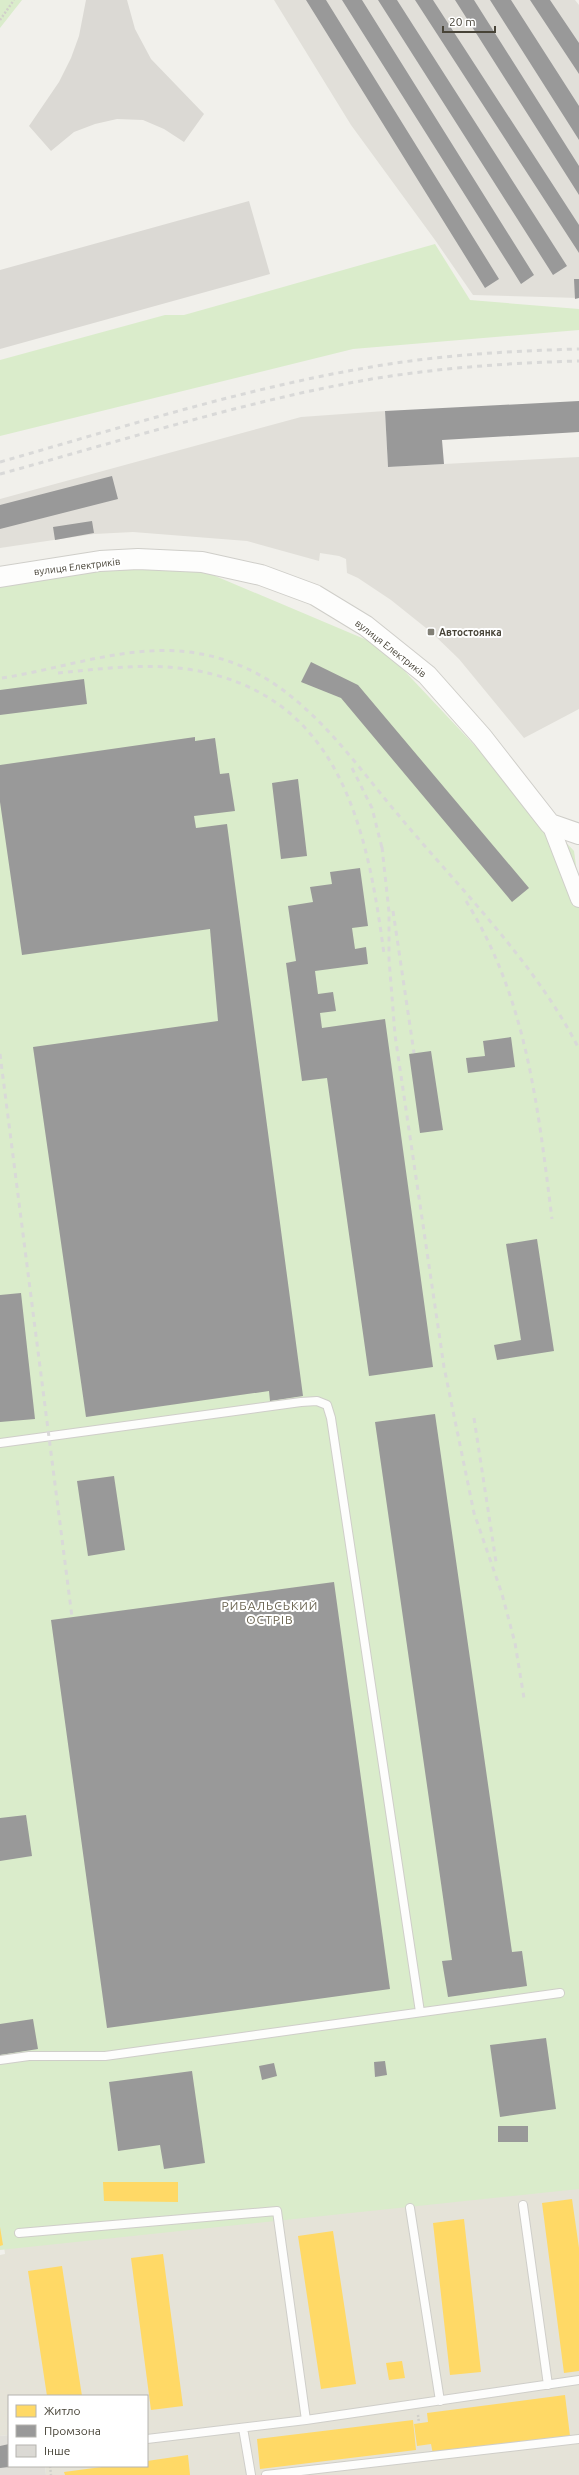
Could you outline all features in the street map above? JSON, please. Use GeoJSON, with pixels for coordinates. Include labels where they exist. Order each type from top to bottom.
{"type":"FeatureCollection","features":[{"type":"Feature","properties":{"kind":"street","name":"вулиця Електриків"},"geometry":{"type":"LineString","coordinates":[[0,576],[100,561],[138,559],[202,562],[261,575],[315,595],[366,626],[427,675],[482,737],[550,824],[579,899]]}},
{"type":"Feature","properties":{"kind":"street"},"geometry":{"type":"LineString","coordinates":[[550,824],[579,834]]}},
{"type":"Feature","properties":{"kind":"lane"},"geometry":{"type":"LineString","coordinates":[[0,1444],[301,1402],[318,1401],[327,1405],[332,1426],[420,2012]]}},
{"type":"Feature","properties":{"kind":"lane"},"geometry":{"type":"LineString","coordinates":[[0,2060],[29,2056],[105,2056],[560,1993]]}},
{"type":"Feature","properties":{"kind":"lane"},"geometry":{"type":"LineString","coordinates":[[523,2205],[548,2385]]}},
{"type":"Feature","properties":{"kind":"lane"},"geometry":{"type":"LineString","coordinates":[[410,2208],[440,2401]]}},
{"type":"Feature","properties":{"kind":"lane"},"geometry":{"type":"LineString","coordinates":[[19,2233],[277,2211],[306,2420]]}},
{"type":"Feature","properties":{"kind":"lane"},"geometry":{"type":"LineString","coordinates":[[148,2439],[306,2420],[579,2380]]}},
{"type":"Feature","properties":{"kind":"lane"},"geometry":{"type":"LineString","coordinates":[[243,2428],[251,2475]]}},
{"type":"Feature","properties":{"kind":"lane"},"geometry":{"type":"LineString","coordinates":[[266,2475],[579,2439]]}},
{"type":"Feature","properties":{"kind":"path"},"geometry":{"type":"LineString","coordinates":[[0,20],[14,0]]}},
{"type":"Feature","properties":{"kind":"shaded area"},"geometry":{"type":"Polygon","coordinates":[[[274,0],[575,0],[579,5],[579,298],[473,295],[351,125],[274,0]]]}},
{"type":"Feature","properties":{"kind":"shaded area"},"geometry":{"type":"Polygon","coordinates":[[[385,411],[388,467],[579,457],[579,709],[524,738],[459,659],[431,632],[391,600],[358,578],[347,573],[346,559],[339,556],[320,553],[319,561],[247,541],[133,532],[94,534],[0,548],[0,499],[301,417],[385,411]]]}},
{"type":"Feature","properties":{"kind":"shaded area"},"geometry":{"type":"Polygon","coordinates":[[[579,2183],[579,2475],[46,2475],[45,2467],[148,2467],[148,2395],[8,2395],[8,2435],[0,2436],[0,2255],[5,2254],[0,2217],[579,2183]]]}},
{"type":"Feature","properties":{"kind":"shaded area"},"geometry":{"type":"Polygon","coordinates":[[[8,2435],[8,2467],[45,2467],[46,2475],[0,2475],[0,2436],[8,2435]]]}},
{"type":"Feature","properties":{"kind":"green space"},"geometry":{"type":"Polygon","coordinates":[[[0,0],[22,0],[0,28],[0,0]]]}},
{"type":"Feature","properties":{"kind":"green space"},"geometry":{"type":"Polygon","coordinates":[[[435,244],[470,300],[579,309],[579,330],[353,349],[0,436],[0,360],[165,315],[184,315],[435,244]]]}},
{"type":"Feature","properties":{"kind":"green space"},"geometry":{"type":"Polygon","coordinates":[[[175,559],[381,646],[574,851],[579,888],[579,2189],[0,2250],[0,581],[175,559]]]}},
{"type":"Feature","properties":{"kind":"building: Житло"},"geometry":{"type":"Polygon","coordinates":[[[103,2182],[178,2182],[178,2202],[104,2201],[103,2182]]]}},
{"type":"Feature","properties":{"kind":"building: Житло"},"geometry":{"type":"Polygon","coordinates":[[[572,2199],[579,2248],[579,2371],[564,2373],[542,2203],[572,2199]]]}},
{"type":"Feature","properties":{"kind":"building: Житло"},"geometry":{"type":"Polygon","coordinates":[[[464,2219],[481,2372],[450,2375],[433,2223],[464,2219]]]}},
{"type":"Feature","properties":{"kind":"building: Житло"},"geometry":{"type":"Polygon","coordinates":[[[0,2227],[3,2245],[0,2246],[0,2227]]]}},
{"type":"Feature","properties":{"kind":"building: Житло"},"geometry":{"type":"Polygon","coordinates":[[[333,2231],[356,2384],[321,2389],[298,2236],[333,2231]]]}},
{"type":"Feature","properties":{"kind":"building: Житло"},"geometry":{"type":"Polygon","coordinates":[[[163,2254],[183,2406],[151,2410],[131,2258],[163,2254]]]}},
{"type":"Feature","properties":{"kind":"building: Житло"},"geometry":{"type":"Polygon","coordinates":[[[62,2266],[82,2395],[47,2395],[28,2271],[62,2266]]]}},
{"type":"Feature","properties":{"kind":"building: Житло"},"geometry":{"type":"Polygon","coordinates":[[[402,2361],[405,2378],[389,2380],[386,2363],[402,2361]]]}},
{"type":"Feature","properties":{"kind":"building: Житло"},"geometry":{"type":"Polygon","coordinates":[[[565,2395],[570,2436],[433,2454],[431,2444],[417,2446],[414,2424],[428,2422],[427,2413],[565,2395]]]}},
{"type":"Feature","properties":{"kind":"building: Житло"},"geometry":{"type":"Polygon","coordinates":[[[413,2420],[416,2450],[260,2469],[257,2439],[413,2420]]]}},
{"type":"Feature","properties":{"kind":"building: Житло"},"geometry":{"type":"Polygon","coordinates":[[[188,2455],[190,2475],[65,2475],[64,2472],[102,2467],[148,2467],[148,2461],[188,2455]]]}},
{"type":"Feature","properties":{"kind":"building: Промзона"},"geometry":{"type":"Polygon","coordinates":[[[306,0],[326,0],[499,279],[485,288],[306,0]]]}},
{"type":"Feature","properties":{"kind":"building: Промзона"},"geometry":{"type":"Polygon","coordinates":[[[342,0],[362,0],[534,275],[521,284],[342,0]]]}},
{"type":"Feature","properties":{"kind":"building: Промзона"},"geometry":{"type":"Polygon","coordinates":[[[378,0],[397,0],[567,266],[553,275],[378,0]]]}},
{"type":"Feature","properties":{"kind":"building: Промзона"},"geometry":{"type":"Polygon","coordinates":[[[415,0],[433,0],[579,225],[579,253],[415,0]]]}},
{"type":"Feature","properties":{"kind":"building: Промзона"},"geometry":{"type":"Polygon","coordinates":[[[455,0],[474,0],[579,166],[579,195],[455,0]]]}},
{"type":"Feature","properties":{"kind":"building: Промзона"},"geometry":{"type":"Polygon","coordinates":[[[490,0],[511,0],[579,106],[579,140],[490,0]]]}},
{"type":"Feature","properties":{"kind":"building: Промзона"},"geometry":{"type":"Polygon","coordinates":[[[530,0],[550,0],[579,43],[579,74],[530,0]]]}},
{"type":"Feature","properties":{"kind":"building: Промзона"},"geometry":{"type":"Polygon","coordinates":[[[574,279],[579,279],[579,298],[575,299],[574,279]]]}},
{"type":"Feature","properties":{"kind":"building: Промзона"},"geometry":{"type":"Polygon","coordinates":[[[579,401],[579,432],[442,440],[444,464],[388,467],[385,411],[579,401]]]}},
{"type":"Feature","properties":{"kind":"building: Промзона"},"geometry":{"type":"Polygon","coordinates":[[[112,476],[118,499],[0,529],[0,505],[112,476]]]}},
{"type":"Feature","properties":{"kind":"building: Промзона"},"geometry":{"type":"Polygon","coordinates":[[[92,521],[94,533],[55,540],[53,527],[92,521]]]}},
{"type":"Feature","properties":{"kind":"building: Промзона"},"geometry":{"type":"Polygon","coordinates":[[[311,662],[358,685],[529,888],[512,902],[341,698],[301,682],[311,662]]]}},
{"type":"Feature","properties":{"kind":"building: Промзона"},"geometry":{"type":"Polygon","coordinates":[[[84,679],[87,704],[0,715],[0,690],[84,679]]]}},
{"type":"Feature","properties":{"kind":"building: Промзона"},"geometry":{"type":"Polygon","coordinates":[[[195,737],[195,741],[215,738],[220,774],[229,773],[235,811],[194,816],[196,828],[227,824],[303,1396],[270,1401],[269,1391],[86,1417],[33,1047],[218,1021],[210,929],[22,955],[0,802],[0,765],[195,737]]]}},
{"type":"Feature","properties":{"kind":"building: Промзона"},"geometry":{"type":"Polygon","coordinates":[[[298,779],[307,856],[281,859],[272,783],[298,779]]]}},
{"type":"Feature","properties":{"kind":"building: Промзона"},"geometry":{"type":"Polygon","coordinates":[[[360,868],[368,926],[352,928],[355,949],[366,947],[368,964],[315,971],[318,994],[333,992],[336,1011],[320,1013],[322,1028],[385,1019],[433,1367],[369,1376],[327,1078],[302,1081],[286,963],[296,961],[288,906],[313,902],[310,887],[332,884],[330,872],[360,868]]]}},
{"type":"Feature","properties":{"kind":"building: Промзона"},"geometry":{"type":"Polygon","coordinates":[[[511,1037],[515,1067],[468,1073],[466,1058],[485,1056],[483,1041],[511,1037]]]}},
{"type":"Feature","properties":{"kind":"building: Промзона"},"geometry":{"type":"Polygon","coordinates":[[[431,1051],[443,1130],[420,1133],[409,1054],[431,1051]]]}},
{"type":"Feature","properties":{"kind":"building: Промзона"},"geometry":{"type":"Polygon","coordinates":[[[537,1239],[554,1351],[497,1360],[494,1345],[521,1340],[506,1244],[537,1239]]]}},
{"type":"Feature","properties":{"kind":"building: Промзона"},"geometry":{"type":"Polygon","coordinates":[[[21,1293],[35,1419],[0,1422],[0,1295],[21,1293]]]}},
{"type":"Feature","properties":{"kind":"building: Промзона"},"geometry":{"type":"Polygon","coordinates":[[[435,1414],[512,1952],[522,1951],[527,1986],[448,1997],[442,1961],[452,1960],[375,1422],[435,1414]]]}},
{"type":"Feature","properties":{"kind":"building: Промзона"},"geometry":{"type":"Polygon","coordinates":[[[114,1476],[125,1550],[88,1556],[77,1481],[114,1476]]]}},
{"type":"Feature","properties":{"kind":"building: Промзона"},"geometry":{"type":"Polygon","coordinates":[[[334,1582],[390,1989],[107,2028],[51,1620],[334,1582]]]}},
{"type":"Feature","properties":{"kind":"building: Промзона"},"geometry":{"type":"Polygon","coordinates":[[[26,1815],[32,1856],[0,1861],[0,1818],[26,1815]]]}},
{"type":"Feature","properties":{"kind":"building: Промзона"},"geometry":{"type":"Polygon","coordinates":[[[33,2019],[38,2049],[0,2055],[0,2024],[33,2019]]]}},
{"type":"Feature","properties":{"kind":"building: Промзона"},"geometry":{"type":"Polygon","coordinates":[[[546,2038],[556,2109],[500,2117],[490,2045],[546,2038]]]}},
{"type":"Feature","properties":{"kind":"building: Промзона"},"geometry":{"type":"Polygon","coordinates":[[[385,2061],[387,2075],[375,2077],[374,2062],[385,2061]]]}},
{"type":"Feature","properties":{"kind":"building: Промзона"},"geometry":{"type":"Polygon","coordinates":[[[274,2063],[277,2076],[262,2080],[259,2066],[274,2063]]]}},
{"type":"Feature","properties":{"kind":"building: Промзона"},"geometry":{"type":"Polygon","coordinates":[[[192,2071],[205,2163],[164,2169],[160,2145],[118,2151],[109,2082],[192,2071]]]}},
{"type":"Feature","properties":{"kind":"building: Промзона"},"geometry":{"type":"Polygon","coordinates":[[[498,2126],[528,2126],[528,2142],[498,2142],[498,2126]]]}},
{"type":"Feature","properties":{"kind":"building: Промзона"},"geometry":{"type":"Polygon","coordinates":[[[8,2444],[9,2467],[0,2468],[0,2446],[8,2444]]]}},
{"type":"Feature","properties":{"kind":"building: Інше"},"geometry":{"type":"Polygon","coordinates":[[[86,0],[127,0],[135,29],[151,59],[204,114],[184,142],[164,129],[143,120],[117,119],[95,124],[74,132],[51,151],[29,126],[59,82],[71,58],[79,36],[86,0]]]}},
{"type":"Feature","properties":{"kind":"building: Інше"},"geometry":{"type":"Polygon","coordinates":[[[249,201],[270,274],[0,349],[0,270],[249,201]]]}},
{"type":"Feature","properties":{"kind":"railway"},"geometry":{"type":"LineString","coordinates":[[0,462],[185,409],[324,376],[423,359],[501,352],[579,349]]}},
{"type":"Feature","properties":{"kind":"railway"},"geometry":{"type":"LineString","coordinates":[[0,474],[274,399],[366,380],[445,369],[525,363],[579,361]]}},
{"type":"Feature","properties":{"kind":"railway"},"geometry":{"type":"LineString","coordinates":[[2,678],[126,653],[176,651],[201,654],[226,660],[250,670],[283,690],[308,711],[336,740],[520,957],[561,1018],[579,1049]]}},
{"type":"Feature","properties":{"kind":"railway"},"geometry":{"type":"LineString","coordinates":[[58,673],[106,668],[138,667],[171,667],[187,669],[238,683],[280,705],[312,735],[336,772],[354,813],[367,858],[377,906],[384,954]]}},
{"type":"Feature","properties":{"kind":"railway"},"geometry":{"type":"LineString","coordinates":[[352,768],[372,808],[383,852]]}},
{"type":"Feature","properties":{"kind":"railway"},"geometry":{"type":"LineString","coordinates":[[382,847],[389,912],[389,959],[395,1035],[444,1367],[474,1513],[502,1594],[515,1643],[524,1698]]}},
{"type":"Feature","properties":{"kind":"railway"},"geometry":{"type":"LineString","coordinates":[[466,901],[487,938],[503,976],[527,1055],[535,1095],[552,1219]]}},
{"type":"Feature","properties":{"kind":"railway"},"geometry":{"type":"LineString","coordinates":[[393,911],[414,1053]]}},
{"type":"Feature","properties":{"kind":"railway"},"geometry":{"type":"LineString","coordinates":[[0,1054],[72,1617]]}},
{"type":"Feature","properties":{"kind":"railway"},"geometry":{"type":"LineString","coordinates":[[474,1418],[496,1562]]}},
{"type":"Feature","properties":{"kind":"place","name":"Автостоянка"},"geometry":{"type":"Point","coordinates":[431,632]}},
{"type":"Feature","properties":{"kind":"district","name":"РИБАЛЬСЬКИЙ ОСТРІВ"},"geometry":{"type":"Point","coordinates":[270,1613]}}]}
